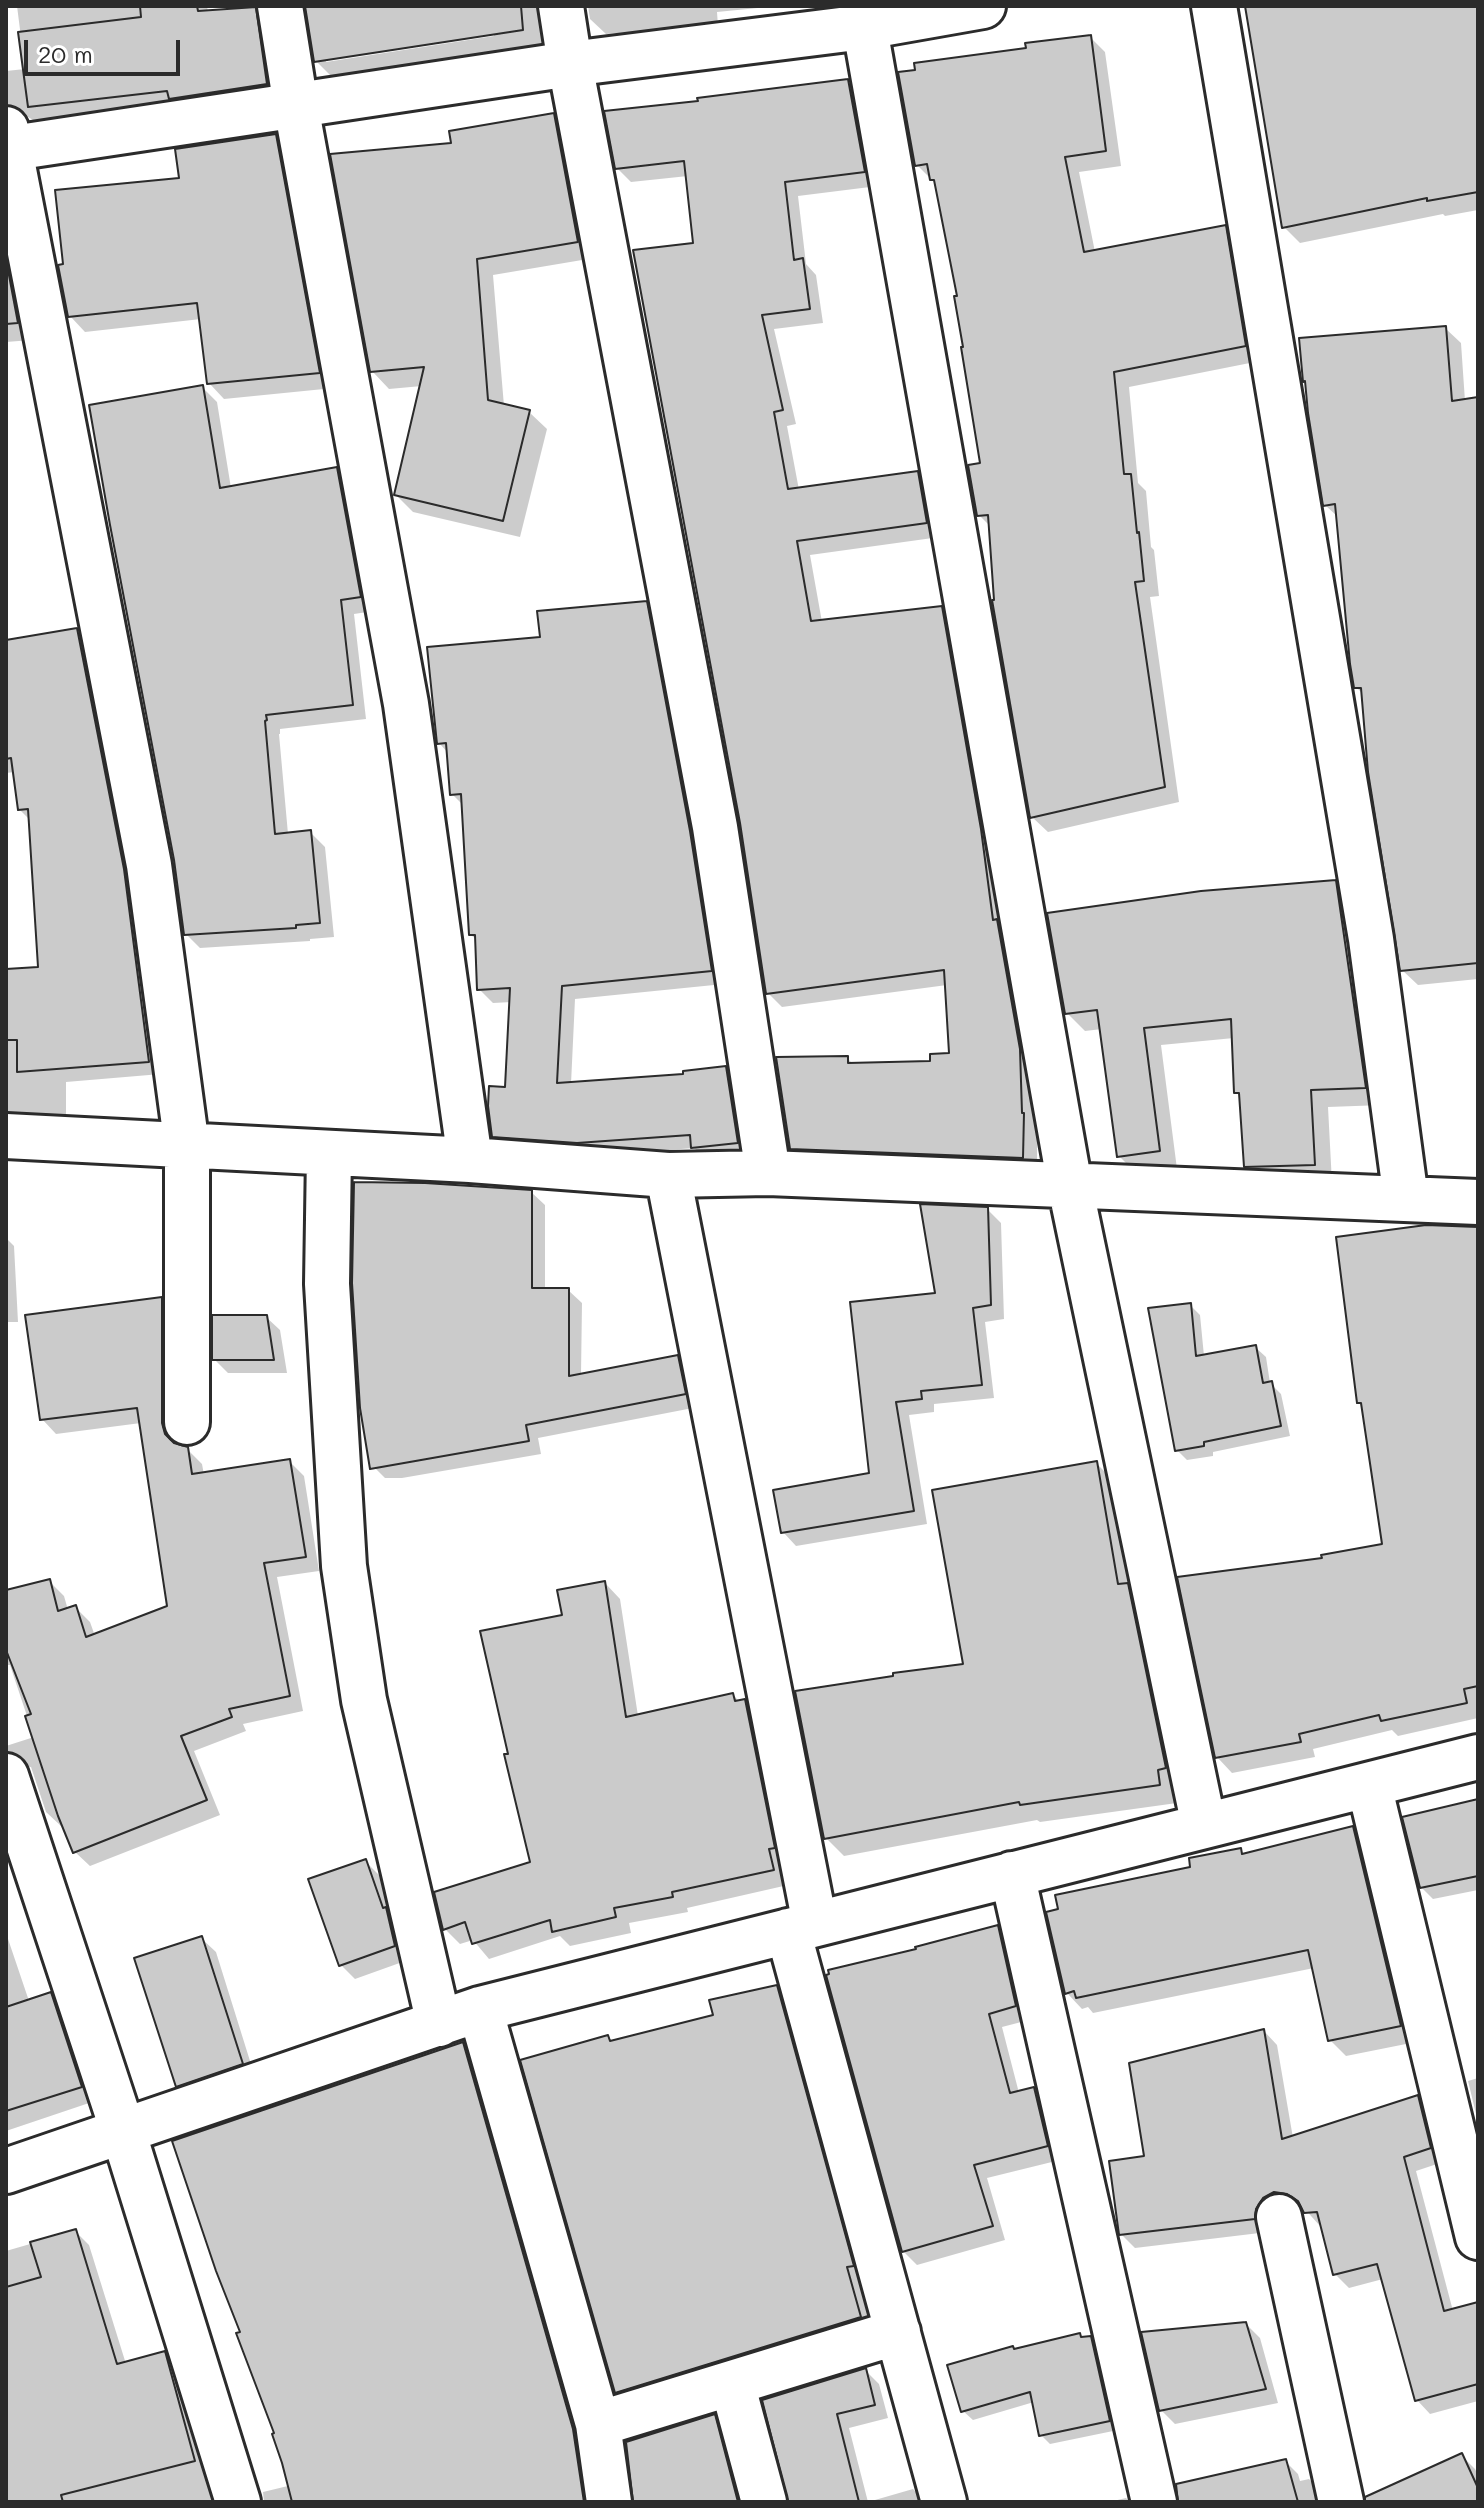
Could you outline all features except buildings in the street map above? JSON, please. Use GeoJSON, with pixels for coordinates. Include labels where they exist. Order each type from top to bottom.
{"type":"FeatureCollection","features":[{"type":"Feature","properties":{"kind":"street"},"geometry":{"type":"LineString","coordinates":[[280,6],[406,704],[470,1160]]}},
{"type":"Feature","properties":{"kind":"street"},"geometry":{"type":"LineString","coordinates":[[561,6],[715,827],[768,1173]]}},
{"type":"Feature","properties":{"kind":"street"},"geometry":{"type":"LineString","coordinates":[[187,1422],[187,1147],[149,865],[7,143],[296,106],[862,16],[983,6]]}},
{"type":"Feature","properties":{"kind":"street"},"geometry":{"type":"LineString","coordinates":[[1214,6],[1371,939],[1406,1199]]}},
{"type":"Feature","properties":{"kind":"street"},"geometry":{"type":"LineString","coordinates":[[862,16],[1070,1186],[1204,1826]]}},
{"type":"Feature","properties":{"kind":"street"},"geometry":{"type":"LineString","coordinates":[[6,1136],[470,1160],[668,1175],[768,1173],[1478,1202]]}},
{"type":"Feature","properties":{"kind":"street"},"geometry":{"type":"LineString","coordinates":[[329,1153],[327,1284],[344,1566],[364,1700],[439,2024]]}},
{"type":"Feature","properties":{"kind":"street"},"geometry":{"type":"LineString","coordinates":[[668,1175],[801,1928],[898,2332],[944,2502]]}},
{"type":"Feature","properties":{"kind":"street"},"geometry":{"type":"LineString","coordinates":[[6,2171],[480,2009],[1478,1757]]}},
{"type":"Feature","properties":{"kind":"street"},"geometry":{"type":"LineString","coordinates":[[6,1776],[123,2131],[238,2502]]}},
{"type":"Feature","properties":{"kind":"street"},"geometry":{"type":"LineString","coordinates":[[1369,1785],[1478,2237]]}},
{"type":"Feature","properties":{"kind":"street"},"geometry":{"type":"LineString","coordinates":[[1012,1874],[1154,2502]]}},
{"type":"Feature","properties":{"kind":"street"},"geometry":{"type":"LineString","coordinates":[[480,2009],[598,2424],[609,2502]]}},
{"type":"Feature","properties":{"kind":"street"},"geometry":{"type":"LineString","coordinates":[[1279,2217],[1341,2502]]}},
{"type":"Feature","properties":{"kind":"street"},"geometry":{"type":"LineString","coordinates":[[598,2424],[898,2332]]}},
{"type":"Feature","properties":{"kind":"street"},"geometry":{"type":"LineString","coordinates":[[732,2383],[764,2502]]}}]}
